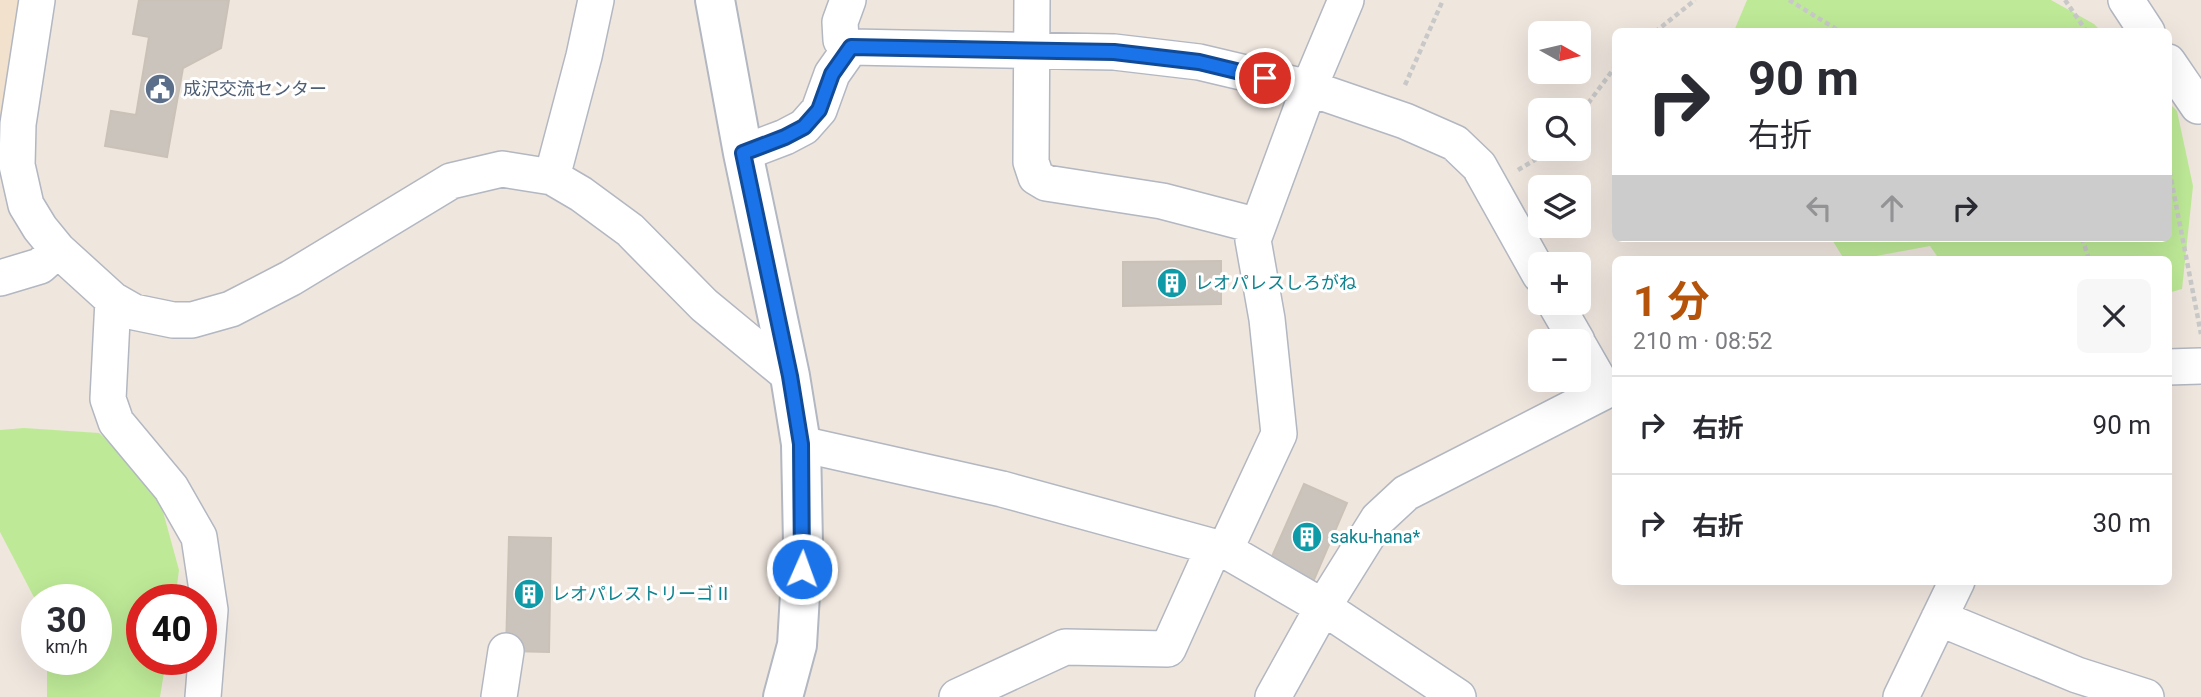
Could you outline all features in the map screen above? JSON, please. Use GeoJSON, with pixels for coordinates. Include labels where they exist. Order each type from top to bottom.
{"type":"FeatureCollection","features":[{"type":"Feature","properties":{"kind":"street"},"geometry":{"type":"LineString","coordinates":[[37,0],[18,124],[17,165],[26,205],[58,250],[113,300],[134,312],[155,318],[192,320],[231,309],[290,278],[451,181],[502,169],[552,177],[581,194],[630,230],[705,305],[790,376]]}},
{"type":"Feature","properties":{"kind":"street"},"geometry":{"type":"LineString","coordinates":[[552,177],[596,0]]}},
{"type":"Feature","properties":{"kind":"street"},"geometry":{"type":"LineString","coordinates":[[715,0],[743,153],[790,376],[801,444],[803,544],[797,645],[783,697]]}},
{"type":"Feature","properties":{"kind":"street"},"geometry":{"type":"LineString","coordinates":[[848,0],[840,22],[841,40],[851,47],[1114,52],[1199,62],[1309,88],[1391,116],[1455,143],[1479,166],[1528,254]]}},
{"type":"Feature","properties":{"kind":"street"},"geometry":{"type":"LineString","coordinates":[[1032,0],[1031,162],[1035,177],[1046,183],[1163,201],[1258,226]]}},
{"type":"Feature","properties":{"kind":"street"},"geometry":{"type":"LineString","coordinates":[[957,697],[1065,647],[1168,649],[1279,434],[1267,319],[1253,240],[1309,88],[1346,0]]}},
{"type":"Feature","properties":{"kind":"street"},"geometry":{"type":"LineString","coordinates":[[2126,0],[2144,28]]}},
{"type":"Feature","properties":{"kind":"street"},"geometry":{"type":"LineString","coordinates":[[743,153],[804,127],[819,110],[832,74],[851,47]]}},
{"type":"Feature","properties":{"kind":"street"},"geometry":{"type":"LineString","coordinates":[[2172,68],[2198,106],[2201,105]]}},
{"type":"Feature","properties":{"kind":"street"},"geometry":{"type":"LineString","coordinates":[[0,278],[40,266],[58,250]]}},
{"type":"Feature","properties":{"kind":"street"},"geometry":{"type":"LineString","coordinates":[[113,300],[108,399],[116,422],[170,488],[199,537],[210,610],[203,697]]}},
{"type":"Feature","properties":{"kind":"street"},"geometry":{"type":"LineString","coordinates":[[1273,697],[1323,607],[1378,519],[1405,493],[1610,389],[1591,361]]}},
{"type":"Feature","properties":{"kind":"street"},"geometry":{"type":"LineString","coordinates":[[2172,367],[2201,366]]}},
{"type":"Feature","properties":{"kind":"street"},"geometry":{"type":"LineString","coordinates":[[801,444],[1002,489],[1219,549],[1323,607],[1458,697]]}},
{"type":"Feature","properties":{"kind":"street"},"geometry":{"type":"LineString","coordinates":[[1901,697],[1954,585]]}},
{"type":"Feature","properties":{"kind":"street"},"geometry":{"type":"LineString","coordinates":[[1939,618],[2077,675],[2146,697]]}},
{"type":"Feature","properties":{"kind":"street"},"geometry":{"type":"LineString","coordinates":[[499,697],[506,651]]}},
{"type":"Feature","properties":{"kind":"path"},"geometry":{"type":"LineString","coordinates":[[1391,116],[1443,0]]}},
{"type":"Feature","properties":{"kind":"path"},"geometry":{"type":"LineString","coordinates":[[1660,28],[1695,0]]}},
{"type":"Feature","properties":{"kind":"path"},"geometry":{"type":"LineString","coordinates":[[1788,0],[1834,28]]}},
{"type":"Feature","properties":{"kind":"path"},"geometry":{"type":"LineString","coordinates":[[2064,0],[2084,28]]}},
{"type":"Feature","properties":{"kind":"path"},"geometry":{"type":"LineString","coordinates":[[1591,99],[1612,71]]}},
{"type":"Feature","properties":{"kind":"path"},"geometry":{"type":"LineString","coordinates":[[2172,184],[2201,334]]}},
{"type":"Feature","properties":{"kind":"shaded area"},"geometry":{"type":"Polygon","coordinates":[[[0,0],[19,0],[1,128],[0,128],[0,0]]]}},
{"type":"Feature","properties":{"kind":"green space"},"geometry":{"type":"Polygon","coordinates":[[[1747,0],[2051,0],[2098,28],[1735,28],[1747,0]]]}},
{"type":"Feature","properties":{"kind":"green space"},"geometry":{"type":"Polygon","coordinates":[[[2172,106],[2177,111],[2193,186],[2182,289],[2172,292],[2172,256],[1937,256],[1930,246],[1876,256],[1842,256],[1833,242],[2172,242],[2172,106]]]}},
{"type":"Feature","properties":{"kind":"green space"},"geometry":{"type":"Polygon","coordinates":[[[24,428],[99,433],[156,486],[179,570],[177,584],[126,584],[126,675],[164,675],[160,697],[47,697],[47,675],[112,675],[112,584],[27,584],[0,532],[0,430],[24,428]]]}},
{"type":"Feature","properties":{"kind":"building","name":"成沢交流センター"},"geometry":{"type":"Polygon","coordinates":[[[139,0],[229,0],[221,48],[183,68],[167,157],[105,146],[111,111],[136,115],[149,37],[133,34],[139,0]]]}},
{"type":"Feature","properties":{"kind":"building","name":"レオパレスしろがね"},"geometry":{"type":"Polygon","coordinates":[[[1221,261],[1221,304],[1123,306],[1123,262],[1221,261]]]}},
{"type":"Feature","properties":{"kind":"building","name":"saku-hana*"},"geometry":{"type":"Polygon","coordinates":[[[1304,484],[1347,503],[1310,589],[1266,570],[1304,484]]]}},
{"type":"Feature","properties":{"kind":"building","name":"レオパレストリーゴⅡ"},"geometry":{"type":"Polygon","coordinates":[[[509,537],[551,538],[549,652],[506,651],[509,537]]]}},
{"type":"Feature","properties":{"kind":"place","name":"成沢交流センター"},"geometry":{"type":"Point","coordinates":[160,89]}},
{"type":"Feature","properties":{"kind":"place","name":"レオパレスしろがね"},"geometry":{"type":"Point","coordinates":[1172,283]}},
{"type":"Feature","properties":{"kind":"place","name":"saku-hana*"},"geometry":{"type":"Point","coordinates":[1307,537]}},
{"type":"Feature","properties":{"kind":"place","name":"レオパレストリーゴⅡ"},"geometry":{"type":"Point","coordinates":[529,594]}},
{"type":"Feature","properties":{"kind":"route"},"geometry":{"type":"LineString","coordinates":[[802,569],[801,444],[790,376],[743,153],[804,127],[819,110],[832,74],[851,47],[1114,52],[1199,62],[1265,78]]}}]}
